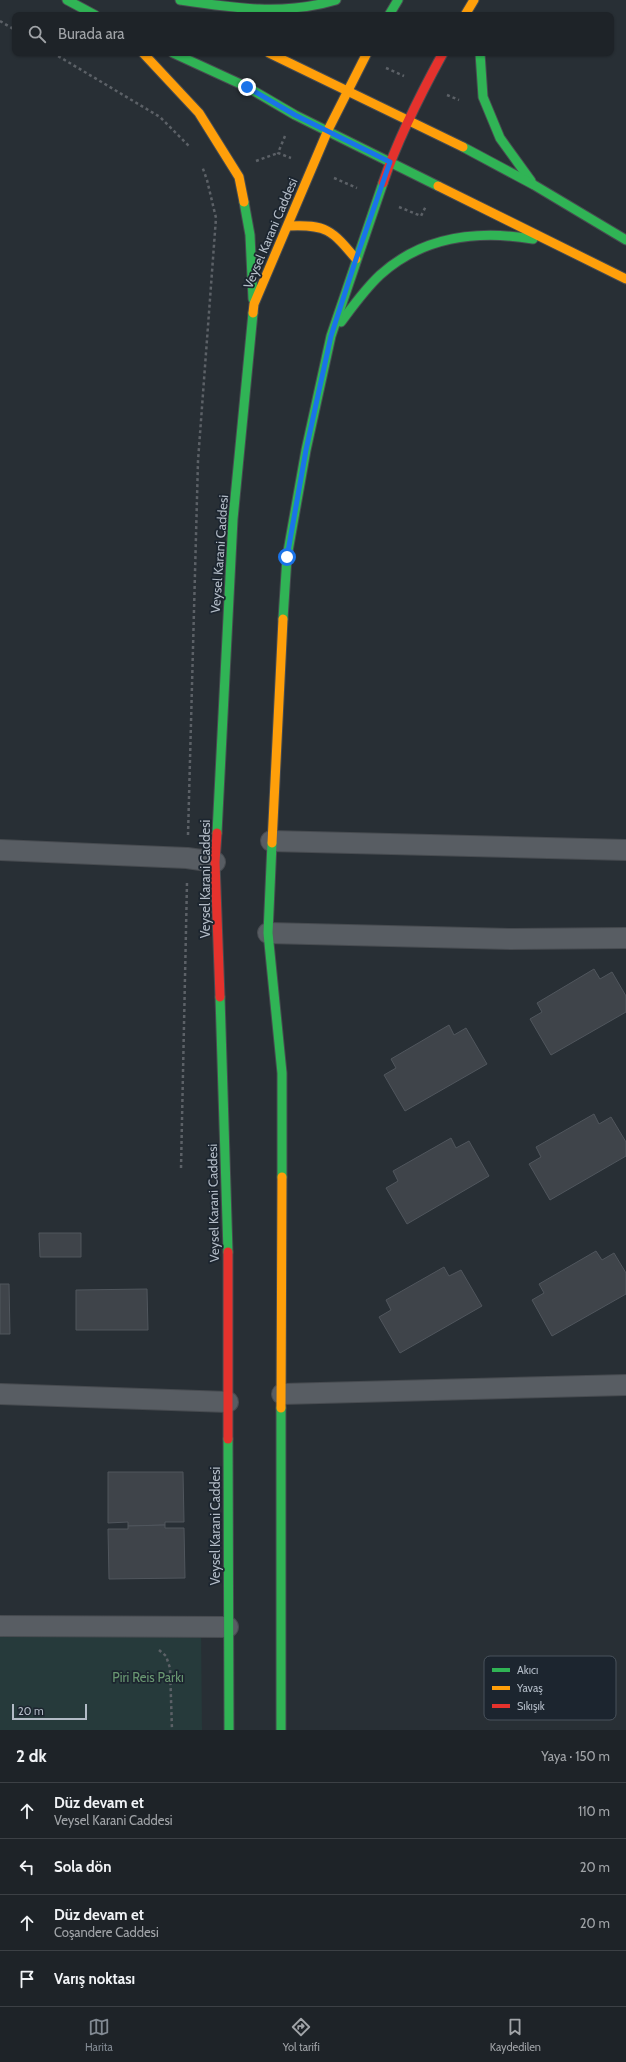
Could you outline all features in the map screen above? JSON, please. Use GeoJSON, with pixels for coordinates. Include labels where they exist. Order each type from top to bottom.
{"type":"FeatureCollection","features":[{"type":"Feature","properties":{"kind":"main road"},"geometry":{"type":"LineString","coordinates":[[67,0],[89,12]]}},
{"type":"Feature","properties":{"kind":"main road"},"geometry":{"type":"LineString","coordinates":[[169,3],[254,11],[320,6],[336,0]]}},
{"type":"Feature","properties":{"kind":"main road"},"geometry":{"type":"LineString","coordinates":[[391,12],[396,2]]}},
{"type":"Feature","properties":{"kind":"main road"},"geometry":{"type":"LineString","coordinates":[[396,2],[397,12]]}},
{"type":"Feature","properties":{"kind":"main road"},"geometry":{"type":"LineString","coordinates":[[468,12],[477,2]]}},
{"type":"Feature","properties":{"kind":"main road"},"geometry":{"type":"LineString","coordinates":[[147,56],[199,113],[239,177],[250,235],[254,304]]}},
{"type":"Feature","properties":{"kind":"main road"},"geometry":{"type":"LineString","coordinates":[[180,56],[247,87],[295,115],[328,130],[626,279]]}},
{"type":"Feature","properties":{"kind":"main road"},"geometry":{"type":"LineString","coordinates":[[275,56],[409,120],[534,185],[626,240]]}},
{"type":"Feature","properties":{"kind":"main road","name":"Veysel Karani Caddesi"},"geometry":{"type":"LineString","coordinates":[[229,1730],[228,1218],[215,862],[233,519],[254,304],[328,130],[365,56]]}},
{"type":"Feature","properties":{"kind":"main road"},"geometry":{"type":"LineString","coordinates":[[281,1730],[282,1073],[268,933],[279,672],[287,557],[306,450],[331,336],[390,162],[425,85],[442,56]]}},
{"type":"Feature","properties":{"kind":"main road"},"geometry":{"type":"LineString","coordinates":[[480,56],[483,97],[500,138],[534,185]]}},
{"type":"Feature","properties":{"kind":"main road"},"geometry":{"type":"LineString","coordinates":[[288,226],[316,225],[327,229],[340,240],[356,259]]}},
{"type":"Feature","properties":{"kind":"main road"},"geometry":{"type":"LineString","coordinates":[[331,336],[359,299],[387,269],[416,251],[456,237],[511,235],[552,243]]}},
{"type":"Feature","properties":{"kind":"street"},"geometry":{"type":"LineString","coordinates":[[271,841],[626,850]]}},
{"type":"Feature","properties":{"kind":"street"},"geometry":{"type":"LineString","coordinates":[[0,850],[187,858],[215,862]]}},
{"type":"Feature","properties":{"kind":"street"},"geometry":{"type":"LineString","coordinates":[[268,933],[512,938],[626,938]]}},
{"type":"Feature","properties":{"kind":"street"},"geometry":{"type":"LineString","coordinates":[[282,1394],[626,1384]]}},
{"type":"Feature","properties":{"kind":"street"},"geometry":{"type":"LineString","coordinates":[[0,1394],[228,1402]]}},
{"type":"Feature","properties":{"kind":"street"},"geometry":{"type":"LineString","coordinates":[[0,1626],[228,1627]]}},
{"type":"Feature","properties":{"kind":"path"},"geometry":{"type":"LineString","coordinates":[[0,21],[12,28]]}},
{"type":"Feature","properties":{"kind":"path"},"geometry":{"type":"LineString","coordinates":[[58,56],[160,117],[192,148]]}},
{"type":"Feature","properties":{"kind":"path"},"geometry":{"type":"LineString","coordinates":[[181,1168],[187,858],[198,461],[216,218],[207,180],[200,160]]}},
{"type":"Feature","properties":{"kind":"path"},"geometry":{"type":"LineString","coordinates":[[155,1647],[166,1656],[170,1668],[172,1730]]}},
{"type":"Feature","properties":{"kind":"green space","name":"Piri Reis Parkı"},"geometry":{"type":"Polygon","coordinates":[[[201,1624],[202,1730],[0,1730],[0,1627],[201,1624]]]}},
{"type":"Feature","properties":{"kind":"building"},"geometry":{"type":"Polygon","coordinates":[[[594,969],[600,979],[612,972],[626,996],[626,1012],[551,1055],[530,1019],[542,1012],[537,1003],[594,969]]]}},
{"type":"Feature","properties":{"kind":"building"},"geometry":{"type":"Polygon","coordinates":[[[449,1025],[454,1035],[466,1028],[487,1064],[405,1111],[384,1075],[396,1068],[391,1059],[449,1025]]]}},
{"type":"Feature","properties":{"kind":"building"},"geometry":{"type":"Polygon","coordinates":[[[594,1114],[599,1124],[611,1117],[626,1142],[626,1156],[550,1200],[529,1164],[541,1157],[536,1147],[594,1114]]]}},
{"type":"Feature","properties":{"kind":"building"},"geometry":{"type":"Polygon","coordinates":[[[451,1138],[456,1148],[469,1141],[489,1176],[407,1224],[386,1188],[398,1181],[393,1171],[451,1138]]]}},
{"type":"Feature","properties":{"kind":"building"},"geometry":{"type":"Polygon","coordinates":[[[39,1233],[81,1233],[81,1257],[40,1257],[39,1233]]]}},
{"type":"Feature","properties":{"kind":"building"},"geometry":{"type":"Polygon","coordinates":[[[596,1251],[602,1260],[614,1253],[626,1273],[626,1294],[552,1336],[532,1300],[544,1293],[539,1284],[596,1251]]]}},
{"type":"Feature","properties":{"kind":"building"},"geometry":{"type":"Polygon","coordinates":[[[444,1267],[449,1276],[461,1270],[482,1306],[400,1353],[379,1317],[391,1310],[386,1300],[444,1267]]]}},
{"type":"Feature","properties":{"kind":"building"},"geometry":{"type":"Polygon","coordinates":[[[0,1284],[9,1284],[10,1334],[0,1334],[0,1284]]]}},
{"type":"Feature","properties":{"kind":"building"},"geometry":{"type":"Polygon","coordinates":[[[147,1289],[148,1330],[76,1330],[76,1290],[147,1289]]]}},
{"type":"Feature","properties":{"kind":"building"},"geometry":{"type":"Polygon","coordinates":[[[108,1472],[183,1472],[184,1522],[165,1522],[165,1525],[128,1526],[128,1522],[108,1523],[108,1472]]]}},
{"type":"Feature","properties":{"kind":"building"},"geometry":{"type":"Polygon","coordinates":[[[165,1525],[165,1528],[184,1528],[185,1578],[109,1579],[108,1529],[128,1529],[128,1526],[165,1525]]]}},
{"type":"Feature","properties":{"kind":"traffic: fast"},"geometry":{"type":"LineString","coordinates":[[67,0],[89,12]]}},
{"type":"Feature","properties":{"kind":"traffic: fast"},"geometry":{"type":"LineString","coordinates":[[180,0],[219,6],[258,9],[297,8],[336,0]]}},
{"type":"Feature","properties":{"kind":"traffic: fast"},"geometry":{"type":"LineString","coordinates":[[391,12],[398,0]]}},
{"type":"Feature","properties":{"kind":"traffic: fast"},"geometry":{"type":"LineString","coordinates":[[180,56],[247,87],[295,115],[438,186]]}},
{"type":"Feature","properties":{"kind":"traffic: fast"},"geometry":{"type":"LineString","coordinates":[[480,56],[483,97],[500,138],[531,181]]}},
{"type":"Feature","properties":{"kind":"traffic: fast"},"geometry":{"type":"LineString","coordinates":[[463,147],[534,185],[626,240]]}},
{"type":"Feature","properties":{"kind":"traffic: fast"},"geometry":{"type":"LineString","coordinates":[[283,619],[287,557],[306,450],[331,336],[383,183]]}},
{"type":"Feature","properties":{"kind":"traffic: fast"},"geometry":{"type":"LineString","coordinates":[[244,202],[250,235],[253,299]]}},
{"type":"Feature","properties":{"kind":"traffic: fast"},"geometry":{"type":"LineString","coordinates":[[341,322],[364,292],[380,275],[397,262],[414,252],[433,244],[472,236],[492,235],[533,239]]}},
{"type":"Feature","properties":{"kind":"traffic: fast"},"geometry":{"type":"LineString","coordinates":[[217,833],[233,519],[253,313]]}},
{"type":"Feature","properties":{"kind":"traffic: fast"},"geometry":{"type":"LineString","coordinates":[[272,843],[268,933],[282,1073],[282,1177]]}},
{"type":"Feature","properties":{"kind":"traffic: fast"},"geometry":{"type":"LineString","coordinates":[[220,997],[228,1252]]}},
{"type":"Feature","properties":{"kind":"traffic: fast"},"geometry":{"type":"LineString","coordinates":[[281,1408],[281,1730]]}},
{"type":"Feature","properties":{"kind":"traffic: fast"},"geometry":{"type":"LineString","coordinates":[[228,1439],[229,1730]]}},
{"type":"Feature","properties":{"kind":"traffic: slow"},"geometry":{"type":"LineString","coordinates":[[467,12],[474,0]]}},
{"type":"Feature","properties":{"kind":"traffic: slow"},"geometry":{"type":"LineString","coordinates":[[146,56],[199,113],[239,177],[244,202]]}},
{"type":"Feature","properties":{"kind":"traffic: slow"},"geometry":{"type":"LineString","coordinates":[[275,56],[463,147]]}},
{"type":"Feature","properties":{"kind":"traffic: slow"},"geometry":{"type":"LineString","coordinates":[[253,313],[254,304],[328,130],[365,56]]}},
{"type":"Feature","properties":{"kind":"traffic: slow"},"geometry":{"type":"LineString","coordinates":[[438,186],[626,279]]}},
{"type":"Feature","properties":{"kind":"traffic: slow"},"geometry":{"type":"LineString","coordinates":[[288,226],[311,226],[327,231],[341,241],[356,259]]}},
{"type":"Feature","properties":{"kind":"traffic: slow"},"geometry":{"type":"LineString","coordinates":[[272,843],[283,619]]}},
{"type":"Feature","properties":{"kind":"traffic: slow"},"geometry":{"type":"LineString","coordinates":[[281,1408],[282,1177]]}},
{"type":"Feature","properties":{"kind":"traffic: jam"},"geometry":{"type":"LineString","coordinates":[[383,183],[395,150],[410,117],[441,56]]}},
{"type":"Feature","properties":{"kind":"traffic: jam"},"geometry":{"type":"LineString","coordinates":[[217,833],[215,862],[220,997]]}},
{"type":"Feature","properties":{"kind":"traffic: jam"},"geometry":{"type":"LineString","coordinates":[[228,1252],[228,1439]]}},
{"type":"Feature","properties":{"kind":"route"},"geometry":{"type":"LineString","coordinates":[[247,87],[295,115],[390,162],[331,336],[306,450],[287,557]]}}]}
